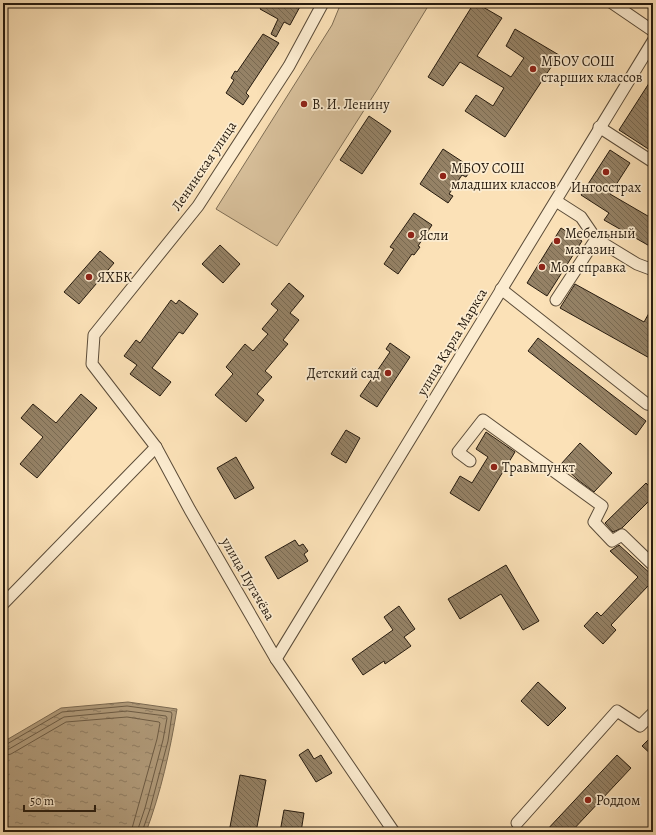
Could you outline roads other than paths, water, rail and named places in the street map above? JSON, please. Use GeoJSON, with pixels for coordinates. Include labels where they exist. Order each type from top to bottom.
{"type":"FeatureCollection","features":[{"type":"Feature","properties":{"kind":"street","name":"Ленинская улица"},"geometry":{"type":"LineString","coordinates":[[94,335],[198,206],[289,66],[323,3]]}},
{"type":"Feature","properties":{"kind":"street"},"geometry":{"type":"LineString","coordinates":[[612,3],[653,31]]}},
{"type":"Feature","properties":{"kind":"street","name":"улица Карла Маркса"},"geometry":{"type":"LineString","coordinates":[[276,659],[556,201],[599,127],[653,41]]}},
{"type":"Feature","properties":{"kind":"street"},"geometry":{"type":"LineString","coordinates":[[599,127],[653,162]]}},
{"type":"Feature","properties":{"kind":"street"},"geometry":{"type":"LineString","coordinates":[[556,201],[581,217],[596,239],[637,264],[653,270]]}},
{"type":"Feature","properties":{"kind":"street"},"geometry":{"type":"LineString","coordinates":[[556,300],[596,239]]}},
{"type":"Feature","properties":{"kind":"street"},"geometry":{"type":"LineString","coordinates":[[501,289],[647,404],[653,405]]}},
{"type":"Feature","properties":{"kind":"street","name":"улица Пугачёва"},"geometry":{"type":"LineString","coordinates":[[94,335],[92,364],[156,447],[190,510],[276,659],[394,832]]}},
{"type":"Feature","properties":{"kind":"street"},"geometry":{"type":"LineString","coordinates":[[470,461],[458,452],[483,420],[602,506],[594,522],[612,541],[622,535],[653,565]]}},
{"type":"Feature","properties":{"kind":"street"},"geometry":{"type":"LineString","coordinates":[[3,604],[156,447]]}},
{"type":"Feature","properties":{"kind":"street"},"geometry":{"type":"LineString","coordinates":[[517,823],[617,711],[640,726],[653,713]]}},
{"type":"Feature","properties":{"kind":"water"},"geometry":{"type":"Polygon","coordinates":[[[128,702],[177,709],[164,771],[146,832],[8,832],[3,828],[3,742],[61,708],[128,702]]]}},
{"type":"Feature","properties":{"kind":"place","name":"МБОУ СОШ старших классов"},"geometry":{"type":"Point","coordinates":[533,69]}},
{"type":"Feature","properties":{"kind":"place","name":"В. И. Ленину"},"geometry":{"type":"Point","coordinates":[304,104]}},
{"type":"Feature","properties":{"kind":"place","name":"Ингосстрах"},"geometry":{"type":"Point","coordinates":[606,172]}},
{"type":"Feature","properties":{"kind":"place","name":"МБОУ СОШ младших классов"},"geometry":{"type":"Point","coordinates":[443,176]}},
{"type":"Feature","properties":{"kind":"place","name":"Ясли"},"geometry":{"type":"Point","coordinates":[411,235]}},
{"type":"Feature","properties":{"kind":"place","name":"Мебельный магазин"},"geometry":{"type":"Point","coordinates":[557,241]}},
{"type":"Feature","properties":{"kind":"place","name":"Моя справка"},"geometry":{"type":"Point","coordinates":[542,267]}},
{"type":"Feature","properties":{"kind":"place","name":"ЯХБК"},"geometry":{"type":"Point","coordinates":[89,277]}},
{"type":"Feature","properties":{"kind":"place","name":"Детский сад"},"geometry":{"type":"Point","coordinates":[388,373]}},
{"type":"Feature","properties":{"kind":"place","name":"Травмпункт"},"geometry":{"type":"Point","coordinates":[494,467]}},
{"type":"Feature","properties":{"kind":"place","name":"Роддом"},"geometry":{"type":"Point","coordinates":[588,800]}}]}
